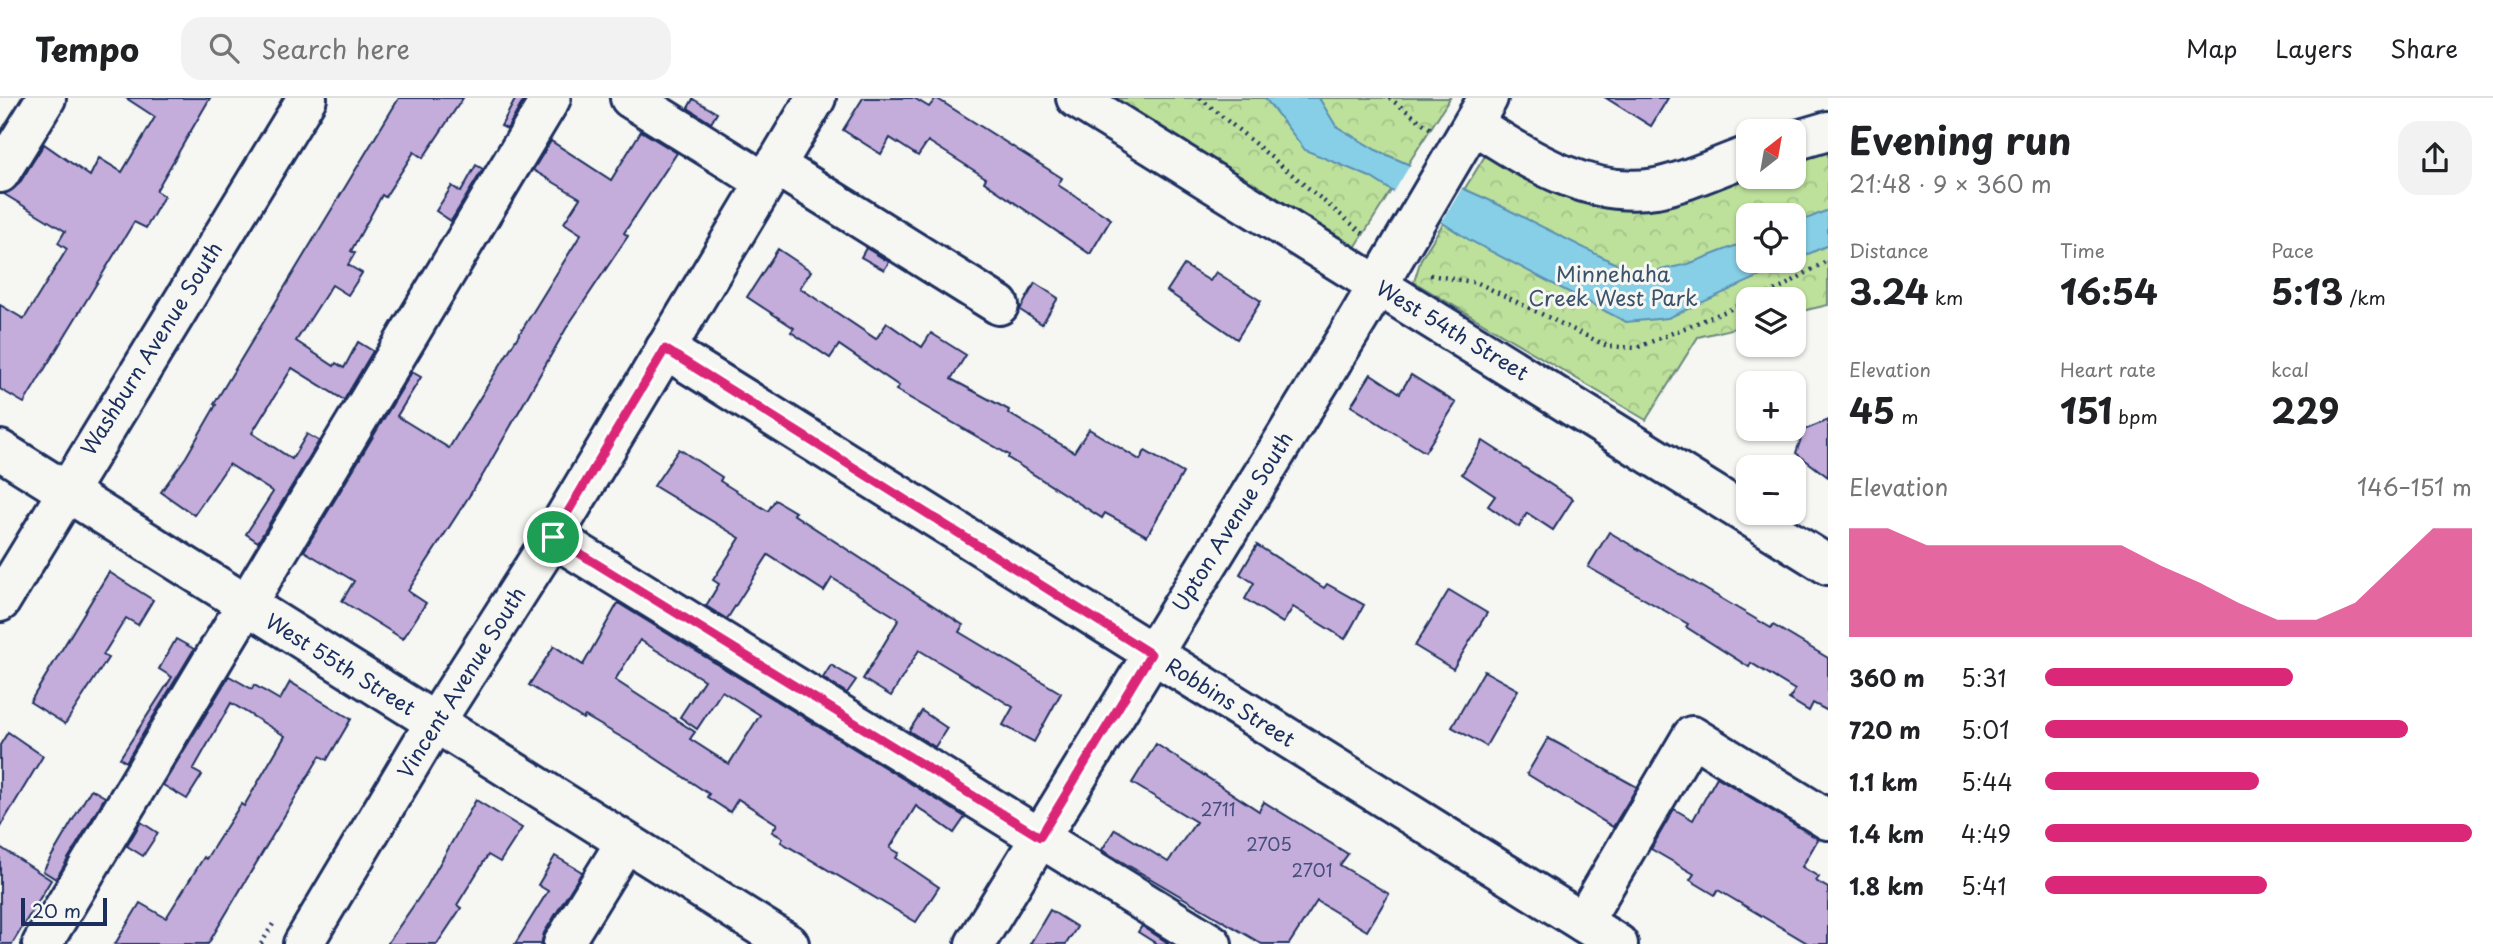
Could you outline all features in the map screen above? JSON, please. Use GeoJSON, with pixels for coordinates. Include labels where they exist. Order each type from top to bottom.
{"type":"FeatureCollection","features":[{"type":"Feature","properties":{"kind":"street"},"geometry":{"type":"LineString","coordinates":[[0,173],[46,98]]}},
{"type":"Feature","properties":{"kind":"street","name":"Washburn Avenue South"},"geometry":{"type":"LineString","coordinates":[[0,602],[307,98]]}},
{"type":"Feature","properties":{"kind":"street"},"geometry":{"type":"LineString","coordinates":[[42,944],[551,98]]}},
{"type":"Feature","properties":{"kind":"street"},"geometry":{"type":"LineString","coordinates":[[630,98],[770,174],[999,305]]}},
{"type":"Feature","properties":{"kind":"street","name":"Vincent Avenue South"},"geometry":{"type":"LineString","coordinates":[[303,944],[434,724],[553,537],[816,98]]}},
{"type":"Feature","properties":{"kind":"street","name":"West 54th Street"},"geometry":{"type":"LineString","coordinates":[[1076,98],[1828,565]]}},
{"type":"Feature","properties":{"kind":"street"},"geometry":{"type":"LineString","coordinates":[[1480,111],[1565,177],[1610,189],[1657,187],[1736,160]]}},
{"type":"Feature","properties":{"kind":"street","name":"Upton Avenue South"},"geometry":{"type":"LineString","coordinates":[[975,944],[1410,232],[1444,145],[1480,111]]}},
{"type":"Feature","properties":{"kind":"street"},"geometry":{"type":"LineString","coordinates":[[1806,137],[1828,131]]}},
{"type":"Feature","properties":{"kind":"street","name":"Robbins Street"},"geometry":{"type":"LineString","coordinates":[[665,349],[1618,944]]}},
{"type":"Feature","properties":{"kind":"street","name":"West 55th Street"},"geometry":{"type":"LineString","coordinates":[[0,450],[789,944]]}},
{"type":"Feature","properties":{"kind":"street"},"geometry":{"type":"LineString","coordinates":[[553,537],[1212,944]]}},
{"type":"Feature","properties":{"kind":"street"},"geometry":{"type":"LineString","coordinates":[[1583,922],[1692,736],[1828,820]]}},
{"type":"Feature","properties":{"kind":"street"},"geometry":{"type":"LineString","coordinates":[[563,944],[625,843]]}},
{"type":"Feature","properties":{"kind":"path"},"geometry":{"type":"LineString","coordinates":[[1200,98],[1370,239]]}},
{"type":"Feature","properties":{"kind":"path"},"geometry":{"type":"LineString","coordinates":[[1389,98],[1444,145]]}},
{"type":"Feature","properties":{"kind":"path"},"geometry":{"type":"LineString","coordinates":[[1783,287],[1828,260]]}},
{"type":"Feature","properties":{"kind":"path"},"geometry":{"type":"LineString","coordinates":[[1430,275],[1488,287],[1607,346],[1636,348],[1736,307]]}},
{"type":"Feature","properties":{"kind":"green space"},"geometry":{"type":"Polygon","coordinates":[[[1099,98],[1450,98],[1351,254],[1099,98]]]}},
{"type":"Feature","properties":{"kind":"green space","name":"Minnehaha Creek West Park"},"geometry":{"type":"Polygon","coordinates":[[[1828,131],[1828,305],[1806,310],[1806,287],[1736,287],[1736,328],[1698,337],[1646,420],[1414,282],[1421,259],[1485,156],[1610,189],[1736,159],[1736,189],[1806,189],[1806,137],[1828,131]]]}},
{"type":"Feature","properties":{"kind":"water"},"geometry":{"type":"Polygon","coordinates":[[[1265,98],[1319,98],[1336,126],[1376,150],[1489,200],[1626,269],[1656,271],[1688,264],[1736,246],[1736,273],[1767,273],[1668,318],[1626,322],[1471,241],[1370,177],[1305,150],[1265,98]]]}},
{"type":"Feature","properties":{"kind":"water"},"geometry":{"type":"Polygon","coordinates":[[[1828,210],[1828,245],[1806,255],[1806,219],[1828,210]]]}},
{"type":"Feature","properties":{"kind":"pier"},"geometry":{"type":"Polygon","coordinates":[[[1412,162],[1464,185],[1440,225],[1392,195],[1412,162]]]}},
{"type":"Feature","properties":{"kind":"building"},"geometry":{"type":"Polygon","coordinates":[[[126,98],[210,98],[156,191],[164,196],[146,228],[134,222],[24,403],[0,389],[0,305],[24,319],[67,249],[58,243],[65,231],[4,194],[19,184],[44,144],[90,176],[99,158],[122,172],[155,117],[126,98]]]}},
{"type":"Feature","properties":{"kind":"building"},"geometry":{"type":"Polygon","coordinates":[[[399,98],[463,98],[423,158],[414,152],[385,197],[382,195],[351,251],[355,253],[348,265],[362,273],[348,295],[332,285],[296,341],[334,366],[336,363],[344,368],[358,342],[373,351],[344,400],[292,368],[252,433],[292,459],[307,434],[319,441],[258,542],[246,534],[273,492],[229,464],[194,515],[161,492],[186,457],[216,405],[214,404],[399,98]]]}},
{"type":"Feature","properties":{"kind":"building"},"geometry":{"type":"Polygon","coordinates":[[[516,98],[525,98],[507,129],[501,126],[516,98]]]}},
{"type":"Feature","properties":{"kind":"building"},"geometry":{"type":"Polygon","coordinates":[[[863,98],[914,98],[929,107],[936,98],[1062,178],[1058,185],[1111,219],[1090,254],[984,182],[986,178],[928,141],[918,156],[890,138],[881,154],[843,130],[863,98]]]}},
{"type":"Feature","properties":{"kind":"building"},"geometry":{"type":"Polygon","coordinates":[[[1606,98],[1668,98],[1651,126],[1606,98]]]}},
{"type":"Feature","properties":{"kind":"building"},"geometry":{"type":"Polygon","coordinates":[[[693,99],[717,113],[711,123],[688,108],[693,99]]]}},
{"type":"Feature","properties":{"kind":"building"},"geometry":{"type":"Polygon","coordinates":[[[641,131],[677,153],[624,233],[628,236],[567,327],[484,473],[408,591],[426,603],[403,639],[342,601],[354,581],[304,551],[412,372],[421,377],[397,416],[449,448],[581,234],[564,223],[580,198],[533,170],[551,141],[611,180],[641,131]]]}},
{"type":"Feature","properties":{"kind":"building"},"geometry":{"type":"Polygon","coordinates":[[[476,165],[483,169],[451,221],[436,211],[452,186],[461,192],[476,165]]]}},
{"type":"Feature","properties":{"kind":"building"},"geometry":{"type":"Polygon","coordinates":[[[866,248],[889,262],[884,270],[861,257],[866,248]]]}},
{"type":"Feature","properties":{"kind":"building"},"geometry":{"type":"Polygon","coordinates":[[[778,249],[811,271],[800,288],[876,339],[887,323],[922,347],[931,333],[966,355],[951,379],[1009,410],[1008,413],[1074,452],[1089,429],[1140,460],[1145,451],[1183,473],[1147,536],[1105,513],[1102,518],[1008,458],[1009,455],[896,390],[899,386],[839,345],[830,358],[791,332],[794,328],[747,297],[778,249]]]}},
{"type":"Feature","properties":{"kind":"building"},"geometry":{"type":"Polygon","coordinates":[[[1184,265],[1210,281],[1216,272],[1261,301],[1237,339],[1167,291],[1184,265]]]}},
{"type":"Feature","properties":{"kind":"building"},"geometry":{"type":"Polygon","coordinates":[[[1035,283],[1058,298],[1042,324],[1020,310],[1035,283]]]}},
{"type":"Feature","properties":{"kind":"building"},"geometry":{"type":"Polygon","coordinates":[[[1371,374],[1400,393],[1411,375],[1456,403],[1425,452],[1351,406],[1371,374]]]}},
{"type":"Feature","properties":{"kind":"building"},"geometry":{"type":"Polygon","coordinates":[[[1828,420],[1828,477],[1806,460],[1806,455],[1796,453],[1800,441],[1806,441],[1806,429],[1828,420]]]}},
{"type":"Feature","properties":{"kind":"building"},"geometry":{"type":"Polygon","coordinates":[[[1483,441],[1573,499],[1553,530],[1527,513],[1519,527],[1488,506],[1495,496],[1462,474],[1483,441]]]}},
{"type":"Feature","properties":{"kind":"building"},"geometry":{"type":"Polygon","coordinates":[[[679,449],[722,477],[720,481],[768,511],[775,500],[795,512],[793,514],[963,625],[959,632],[1061,693],[1034,742],[1003,725],[1013,707],[919,650],[891,696],[863,679],[899,619],[832,578],[824,591],[768,555],[727,619],[706,606],[719,584],[713,580],[740,538],[654,486],[679,449]]]}},
{"type":"Feature","properties":{"kind":"building"},"geometry":{"type":"Polygon","coordinates":[[[1609,532],[1771,628],[1773,625],[1828,658],[1828,711],[1813,703],[1809,711],[1789,699],[1795,690],[1751,663],[1749,667],[1686,627],[1688,624],[1588,567],[1609,532]]]}},
{"type":"Feature","properties":{"kind":"building"},"geometry":{"type":"Polygon","coordinates":[[[1257,545],[1324,588],[1327,584],[1364,605],[1345,639],[1293,607],[1283,623],[1245,599],[1254,583],[1240,574],[1257,545]]]}},
{"type":"Feature","properties":{"kind":"building"},"geometry":{"type":"Polygon","coordinates":[[[109,572],[153,600],[138,625],[126,618],[103,655],[108,658],[65,724],[30,702],[109,572]]]}},
{"type":"Feature","properties":{"kind":"building"},"geometry":{"type":"Polygon","coordinates":[[[1449,590],[1487,613],[1453,669],[1415,646],[1449,590]]]}},
{"type":"Feature","properties":{"kind":"building"},"geometry":{"type":"Polygon","coordinates":[[[618,603],[965,817],[954,833],[916,806],[890,848],[899,853],[896,858],[939,887],[916,922],[781,842],[783,838],[772,832],[777,824],[738,799],[730,812],[707,797],[709,794],[640,748],[585,716],[583,719],[529,685],[554,646],[583,665],[618,603]],[[640,640],[615,680],[695,732],[690,739],[729,764],[760,715],[722,691],[697,729],[680,717],[704,680],[640,640]]]}},
{"type":"Feature","properties":{"kind":"building"},"geometry":{"type":"Polygon","coordinates":[[[176,639],[194,649],[126,762],[120,758],[172,677],[159,669],[176,639]]]}},
{"type":"Feature","properties":{"kind":"building"},"geometry":{"type":"Polygon","coordinates":[[[831,665],[856,680],[847,693],[823,678],[831,665]]]}},
{"type":"Feature","properties":{"kind":"building"},"geometry":{"type":"Polygon","coordinates":[[[1484,671],[1518,690],[1486,746],[1452,727],[1484,671]]]}},
{"type":"Feature","properties":{"kind":"building"},"geometry":{"type":"Polygon","coordinates":[[[229,676],[252,689],[254,685],[280,700],[290,682],[351,719],[327,760],[320,756],[208,944],[115,944],[140,903],[166,918],[204,857],[206,859],[241,804],[244,806],[285,736],[231,703],[193,770],[202,775],[187,799],[163,785],[229,676]]]}},
{"type":"Feature","properties":{"kind":"building"},"geometry":{"type":"Polygon","coordinates":[[[922,711],[947,728],[935,747],[909,731],[922,711]]]}},
{"type":"Feature","properties":{"kind":"building"},"geometry":{"type":"Polygon","coordinates":[[[8,732],[43,756],[0,827],[0,745],[8,732]]]}},
{"type":"Feature","properties":{"kind":"building"},"geometry":{"type":"Polygon","coordinates":[[[1548,738],[1637,787],[1613,827],[1527,774],[1548,738]]]}},
{"type":"Feature","properties":{"kind":"building"},"geometry":{"type":"Polygon","coordinates":[[[1156,744],[1259,811],[1264,802],[1348,854],[1340,865],[1389,894],[1367,931],[1317,901],[1289,944],[1262,944],[1102,850],[1115,829],[1168,862],[1196,822],[1132,783],[1156,744]]]}},
{"type":"Feature","properties":{"kind":"building"},"geometry":{"type":"Polygon","coordinates":[[[1717,777],[1818,839],[1802,867],[1819,877],[1816,881],[1828,888],[1828,944],[1809,944],[1718,890],[1715,895],[1690,880],[1694,874],[1651,849],[1674,809],[1693,820],[1717,777]]]}},
{"type":"Feature","properties":{"kind":"building"},"geometry":{"type":"Polygon","coordinates":[[[91,789],[105,797],[56,879],[43,871],[91,789]]]}},
{"type":"Feature","properties":{"kind":"building"},"geometry":{"type":"Polygon","coordinates":[[[476,800],[522,828],[500,862],[488,855],[457,905],[461,908],[437,944],[387,944],[427,886],[476,800]]]}},
{"type":"Feature","properties":{"kind":"building"},"geometry":{"type":"Polygon","coordinates":[[[141,822],[158,833],[143,856],[127,846],[141,822]]]}},
{"type":"Feature","properties":{"kind":"building"},"geometry":{"type":"Polygon","coordinates":[[[0,847],[51,880],[12,944],[0,944],[0,847]]]}},
{"type":"Feature","properties":{"kind":"building"},"geometry":{"type":"Polygon","coordinates":[[[555,856],[582,872],[544,933],[541,944],[515,944],[548,891],[538,885],[555,856]]]}},
{"type":"Feature","properties":{"kind":"building"},"geometry":{"type":"Polygon","coordinates":[[[1050,910],[1077,927],[1066,944],[1030,944],[1050,910]]]}},
{"type":"Feature","properties":{"kind":"building"},"geometry":{"type":"Polygon","coordinates":[[[1142,926],[1168,944],[1157,944],[1138,932],[1142,926]]]}},
{"type":"Feature","properties":{"kind":"route"},"geometry":{"type":"LineString","coordinates":[[665,349],[1151,654],[1040,837],[553,537],[665,349]]}}]}
